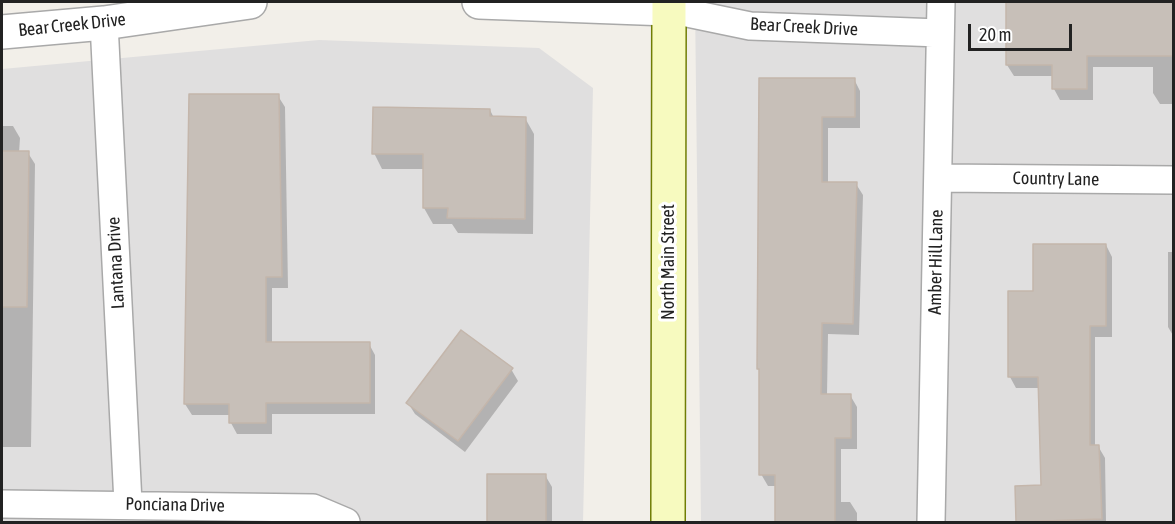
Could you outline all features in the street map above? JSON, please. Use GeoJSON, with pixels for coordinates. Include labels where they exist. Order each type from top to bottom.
{"type":"FeatureCollection","features":[{"type":"Feature","properties":{"kind":"main road","name":"North Main Street"},"geometry":{"type":"LineString","coordinates":[[668,522],[677,4]]}},
{"type":"Feature","properties":{"kind":"street","name":"Bear Creek Drive"},"geometry":{"type":"LineString","coordinates":[[2,32],[104,23],[250,2]]}},
{"type":"Feature","properties":{"kind":"street","name":"Bear Creek Drive"},"geometry":{"type":"LineString","coordinates":[[479,2],[677,4],[750,27],[940,33]]}},
{"type":"Feature","properties":{"kind":"street","name":"Amber Hill Lane"},"geometry":{"type":"LineString","coordinates":[[931,522],[941,2]]}},
{"type":"Feature","properties":{"kind":"street","name":"Lantana Drive"},"geometry":{"type":"LineString","coordinates":[[104,23],[128,503]]}},
{"type":"Feature","properties":{"kind":"street","name":"Country Lane"},"geometry":{"type":"LineString","coordinates":[[938,178],[1173,180]]}},
{"type":"Feature","properties":{"kind":"street","name":"Ponciana Drive"},"geometry":{"type":"LineString","coordinates":[[2,504],[128,503],[313,508],[346,522]]}},
{"type":"Feature","properties":{"kind":"shaded area"},"geometry":{"type":"Polygon","coordinates":[[[695,2],[1173,2],[1173,522],[701,522],[695,2]]]}},
{"type":"Feature","properties":{"kind":"shaded area"},"geometry":{"type":"Polygon","coordinates":[[[319,40],[539,48],[593,88],[583,522],[2,522],[2,69],[319,40]]]}},
{"type":"Feature","properties":{"kind":"building"},"geometry":{"type":"Polygon","coordinates":[[[1006,2],[1173,2],[1173,56],[1087,56],[1087,89],[1052,89],[1052,65],[1006,65],[1006,2]]]}},
{"type":"Feature","properties":{"kind":"building"},"geometry":{"type":"Polygon","coordinates":[[[759,78],[855,78],[855,117],[822,117],[822,182],[857,182],[853,324],[822,323],[821,394],[851,394],[851,438],[835,438],[835,522],[775,522],[775,475],[759,475],[759,369],[757,369],[759,78]]]}},
{"type":"Feature","properties":{"kind":"building"},"geometry":{"type":"Polygon","coordinates":[[[189,94],[279,94],[282,277],[266,277],[266,342],[370,342],[370,403],[266,403],[266,423],[229,423],[229,404],[184,404],[189,94]]]}},
{"type":"Feature","properties":{"kind":"building"},"geometry":{"type":"Polygon","coordinates":[[[373,107],[490,109],[490,116],[526,117],[525,219],[447,218],[448,208],[423,208],[423,154],[372,154],[373,107]]]}},
{"type":"Feature","properties":{"kind":"building"},"geometry":{"type":"Polygon","coordinates":[[[2,151],[29,151],[27,307],[2,307],[2,151]]]}},
{"type":"Feature","properties":{"kind":"building"},"geometry":{"type":"Polygon","coordinates":[[[1033,244],[1106,244],[1106,326],[1090,326],[1090,445],[1099,445],[1102,519],[1016,522],[1015,486],[1041,485],[1038,377],[1008,377],[1008,291],[1033,291],[1033,244]]]}},
{"type":"Feature","properties":{"kind":"building"},"geometry":{"type":"Polygon","coordinates":[[[461,330],[513,368],[458,441],[406,403],[461,330]]]}},
{"type":"Feature","properties":{"kind":"building"},"geometry":{"type":"Polygon","coordinates":[[[487,474],[546,474],[546,522],[487,522],[487,474]]]}}]}
